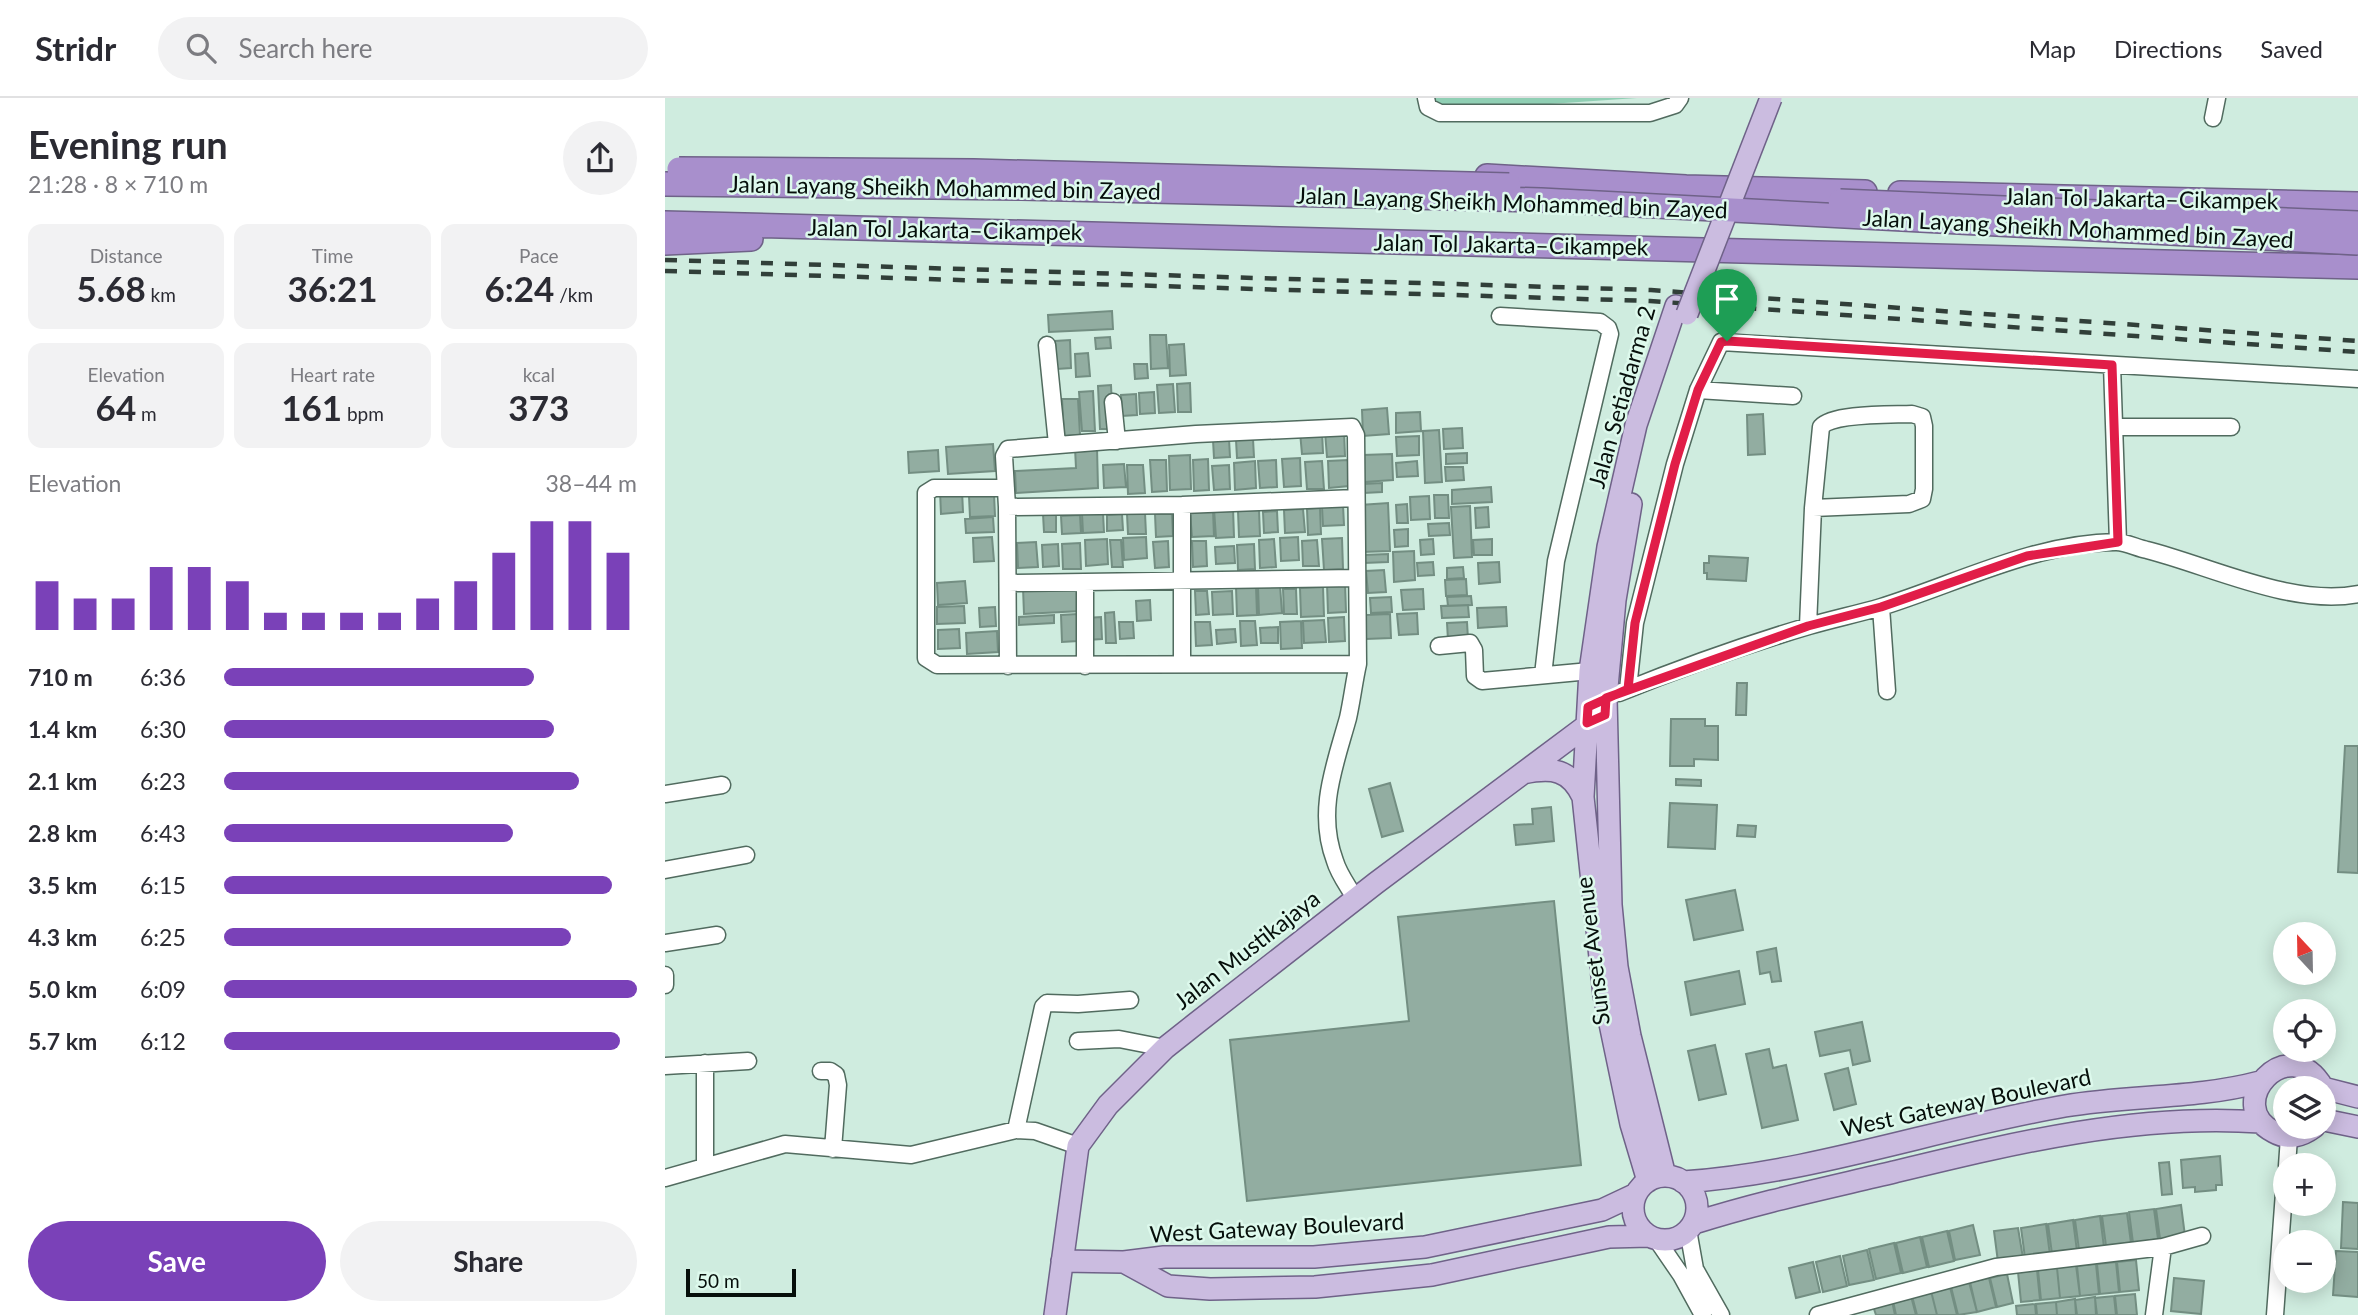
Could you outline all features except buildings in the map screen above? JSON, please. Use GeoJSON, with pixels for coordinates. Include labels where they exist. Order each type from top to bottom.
{"type":"FeatureCollection","features":[{"type":"Feature","properties":{"kind":"highway","name":"Jalan Tol Jakarta–Cikampek"},"geometry":{"type":"LineString","coordinates":[[665,161],[1220,168],[1501,177],[1686,187],[2358,204]]}},
{"type":"Feature","properties":{"kind":"highway","name":"Jalan Layang Sheikh Mohammed bin Zayed"},"geometry":{"type":"LineString","coordinates":[[665,169],[974,170],[1464,182],[1676,194],[2358,223]]}},
{"type":"Feature","properties":{"kind":"highway","name":"Jalan Layang Sheikh Mohammed bin Zayed"},"geometry":{"type":"LineString","coordinates":[[665,184],[1021,188],[1541,201],[2358,243]]}},
{"type":"Feature","properties":{"kind":"highway"},"geometry":{"type":"LineString","coordinates":[[2216,200],[2358,195]]}},
{"type":"Feature","properties":{"kind":"highway","name":"Jalan Tol Jakarta–Cikampek"},"geometry":{"type":"LineString","coordinates":[[665,223],[2358,267]]}},
{"type":"Feature","properties":{"kind":"highway"},"geometry":{"type":"LineString","coordinates":[[665,243],[946,230]]}},
{"type":"Feature","properties":{"kind":"main road","name":"Jalan Setiadarma 2"},"geometry":{"type":"LineString","coordinates":[[1596,711],[1590,671],[1608,547],[1630,452],[1756,98]]}},
{"type":"Feature","properties":{"kind":"main road","name":"Jalan Setiadarma 2"},"geometry":{"type":"LineString","coordinates":[[1596,711],[1631,503],[1682,310],[1771,98]]}},
{"type":"Feature","properties":{"kind":"main road","name":"Jalan Mustikajaya"},"geometry":{"type":"LineString","coordinates":[[1055,1315],[1077,1146],[1108,1105],[1165,1048],[1523,773],[1596,711]]}},
{"type":"Feature","properties":{"kind":"main road","name":"Sunset Avenue"},"geometry":{"type":"LineString","coordinates":[[1596,711],[1583,797],[1604,995],[1631,1124],[1658,1183]]}},
{"type":"Feature","properties":{"kind":"main road","name":"Sunset Avenue"},"geometry":{"type":"LineString","coordinates":[[1596,711],[1617,967],[1658,1183]]}},
{"type":"Feature","properties":{"kind":"main road"},"geometry":{"type":"LineString","coordinates":[[1523,773],[1542,769],[1560,772],[1576,781],[1583,797]]}},
{"type":"Feature","properties":{"kind":"main road","name":"West Gateway Boulevard"},"geometry":{"type":"LineString","coordinates":[[1062,1261],[1124,1262],[1164,1257],[1314,1257],[1425,1247],[1602,1210],[1658,1183],[1748,1177],[2064,1106],[2127,1097],[2222,1092],[2260,1082],[2273,1070],[2290,1066],[2310,1072],[2313,1076]]}},
{"type":"Feature","properties":{"kind":"main road"},"geometry":{"type":"LineString","coordinates":[[2260,1082],[2255,1102],[2261,1122]]}},
{"type":"Feature","properties":{"kind":"main road"},"geometry":{"type":"LineString","coordinates":[[2336,1092],[2358,1097]]}},
{"type":"Feature","properties":{"kind":"main road"},"geometry":{"type":"LineString","coordinates":[[1691,1227],[1697,1210],[1695,1197],[1658,1183],[1633,1212],[1635,1222],[1653,1238],[1674,1239],[1691,1227],[1733,1211],[2010,1145],[2128,1125],[2218,1119],[2261,1122],[2273,1131]]}},
{"type":"Feature","properties":{"kind":"main road"},"geometry":{"type":"LineString","coordinates":[[2336,1123],[2358,1128]]}},
{"type":"Feature","properties":{"kind":"main road"},"geometry":{"type":"LineString","coordinates":[[1925,1137],[1930,1163]]}},
{"type":"Feature","properties":{"kind":"main road"},"geometry":{"type":"LineString","coordinates":[[1602,1210],[1611,1222],[1609,1237]]}},
{"type":"Feature","properties":{"kind":"main road","name":"West Gateway Boulevard"},"geometry":{"type":"LineString","coordinates":[[1124,1262],[1168,1286],[1210,1289],[1315,1287],[1431,1275],[1609,1237],[1653,1238]]}},
{"type":"Feature","properties":{"kind":"main road"},"geometry":{"type":"LineString","coordinates":[[1425,1247],[1431,1275]]}},
{"type":"Feature","properties":{"kind":"street"},"geometry":{"type":"LineString","coordinates":[[1426,98],[1428,107],[1440,113],[1650,113],[1675,105],[1680,98]]}},
{"type":"Feature","properties":{"kind":"street"},"geometry":{"type":"LineString","coordinates":[[2213,118],[2217,98]]}},
{"type":"Feature","properties":{"kind":"street"},"geometry":{"type":"LineString","coordinates":[[1500,316],[1600,322],[1608,328],[1610,334],[1556,561],[1543,675]]}},
{"type":"Feature","properties":{"kind":"street"},"geometry":{"type":"LineString","coordinates":[[1628,689],[1635,623],[1675,464],[1698,390],[1716,348],[1727,341],[2358,380]]}},
{"type":"Feature","properties":{"kind":"street"},"geometry":{"type":"LineString","coordinates":[[1047,345],[1056,444]]}},
{"type":"Feature","properties":{"kind":"street"},"geometry":{"type":"LineString","coordinates":[[2112,365],[2118,542]]}},
{"type":"Feature","properties":{"kind":"street"},"geometry":{"type":"LineString","coordinates":[[1698,390],[1793,396]]}},
{"type":"Feature","properties":{"kind":"street"},"geometry":{"type":"LineString","coordinates":[[1113,402],[1117,441]]}},
{"type":"Feature","properties":{"kind":"street"},"geometry":{"type":"LineString","coordinates":[[1808,626],[1812,508],[1819,430],[1822,424],[1842,418],[1912,414],[1922,417],[1922,499],[1909,504],[1812,508]]}},
{"type":"Feature","properties":{"kind":"street"},"geometry":{"type":"LineString","coordinates":[[1008,666],[1009,583],[1004,456],[1008,449],[1196,434],[1352,427],[1356,435],[1357,664],[1348,716],[1331,770],[1328,817],[1335,863],[1356,900]]}},
{"type":"Feature","properties":{"kind":"street"},"geometry":{"type":"LineString","coordinates":[[2114,427],[2231,427]]}},
{"type":"Feature","properties":{"kind":"street"},"geometry":{"type":"LineString","coordinates":[[1006,488],[933,488],[926,493],[925,652],[931,663],[1008,666],[1357,664]]}},
{"type":"Feature","properties":{"kind":"street"},"geometry":{"type":"LineString","coordinates":[[1007,507],[1182,505],[1356,498]]}},
{"type":"Feature","properties":{"kind":"street"},"geometry":{"type":"LineString","coordinates":[[1182,505],[1182,664]]}},
{"type":"Feature","properties":{"kind":"street"},"geometry":{"type":"LineString","coordinates":[[1596,711],[1628,689],[1808,626],[1881,607],[2027,556],[2118,542],[2296,593],[2324,597],[2358,594]]}},
{"type":"Feature","properties":{"kind":"street"},"geometry":{"type":"LineString","coordinates":[[1009,583],[1356,578]]}},
{"type":"Feature","properties":{"kind":"street"},"geometry":{"type":"LineString","coordinates":[[1085,582],[1085,666]]}},
{"type":"Feature","properties":{"kind":"street"},"geometry":{"type":"LineString","coordinates":[[1881,607],[1887,691]]}},
{"type":"Feature","properties":{"kind":"street"},"geometry":{"type":"LineString","coordinates":[[1439,646],[1471,643],[1474,650],[1475,676],[1482,681],[1590,671]]}},
{"type":"Feature","properties":{"kind":"street"},"geometry":{"type":"LineString","coordinates":[[665,794],[722,785]]}},
{"type":"Feature","properties":{"kind":"street"},"geometry":{"type":"LineString","coordinates":[[665,870],[746,855]]}},
{"type":"Feature","properties":{"kind":"street"},"geometry":{"type":"LineString","coordinates":[[665,943],[717,935]]}},
{"type":"Feature","properties":{"kind":"street"},"geometry":{"type":"LineString","coordinates":[[665,975],[665,985]]}},
{"type":"Feature","properties":{"kind":"street"},"geometry":{"type":"LineString","coordinates":[[1016,1130],[1043,1007],[1047,1003],[1078,1004],[1130,1000]]}},
{"type":"Feature","properties":{"kind":"street"},"geometry":{"type":"LineString","coordinates":[[1079,1041],[1119,1039],[1165,1048]]}},
{"type":"Feature","properties":{"kind":"street"},"geometry":{"type":"LineString","coordinates":[[665,1066],[748,1061]]}},
{"type":"Feature","properties":{"kind":"street"},"geometry":{"type":"LineString","coordinates":[[705,1063],[705,1165]]}},
{"type":"Feature","properties":{"kind":"street"},"geometry":{"type":"LineString","coordinates":[[821,1071],[830,1070],[836,1075],[838,1085],[833,1149]]}},
{"type":"Feature","properties":{"kind":"street"},"geometry":{"type":"LineString","coordinates":[[665,1178],[774,1146],[911,1155],[1016,1130],[1035,1131],[1077,1146]]}},
{"type":"Feature","properties":{"kind":"street"},"geometry":{"type":"LineString","coordinates":[[2275,1315],[2282,1216]]}},
{"type":"Feature","properties":{"kind":"street"},"geometry":{"type":"LineString","coordinates":[[1691,1227],[1695,1269],[1721,1315]]}},
{"type":"Feature","properties":{"kind":"street"},"geometry":{"type":"LineString","coordinates":[[1822,1315],[1996,1267],[2163,1247],[2202,1236]]}},
{"type":"Feature","properties":{"kind":"street"},"geometry":{"type":"LineString","coordinates":[[1653,1238],[1703,1315]]}},
{"type":"Feature","properties":{"kind":"street"},"geometry":{"type":"LineString","coordinates":[[2154,1315],[2163,1247]]}},
{"type":"Feature","properties":{"kind":"green space"},"geometry":{"type":"Polygon","coordinates":[[[1432,98],[1637,98],[1432,112],[1432,98]]]}},
{"type":"Feature","properties":{"kind":"railway"},"geometry":{"type":"LineString","coordinates":[[665,260],[1651,290],[2358,341]]}},
{"type":"Feature","properties":{"kind":"railway"},"geometry":{"type":"LineString","coordinates":[[665,271],[1650,301],[2358,352]]}},
{"type":"Feature","properties":{"kind":"route"},"geometry":{"type":"LineString","coordinates":[[1727,341],[1721,342],[1712,356],[1698,390],[1675,464],[1635,623],[1628,689],[1606,698],[1588,707],[1587,723],[1605,715],[1606,698],[1808,626],[1881,607],[2027,556],[2118,542],[2112,365],[1727,341]]}}]}
